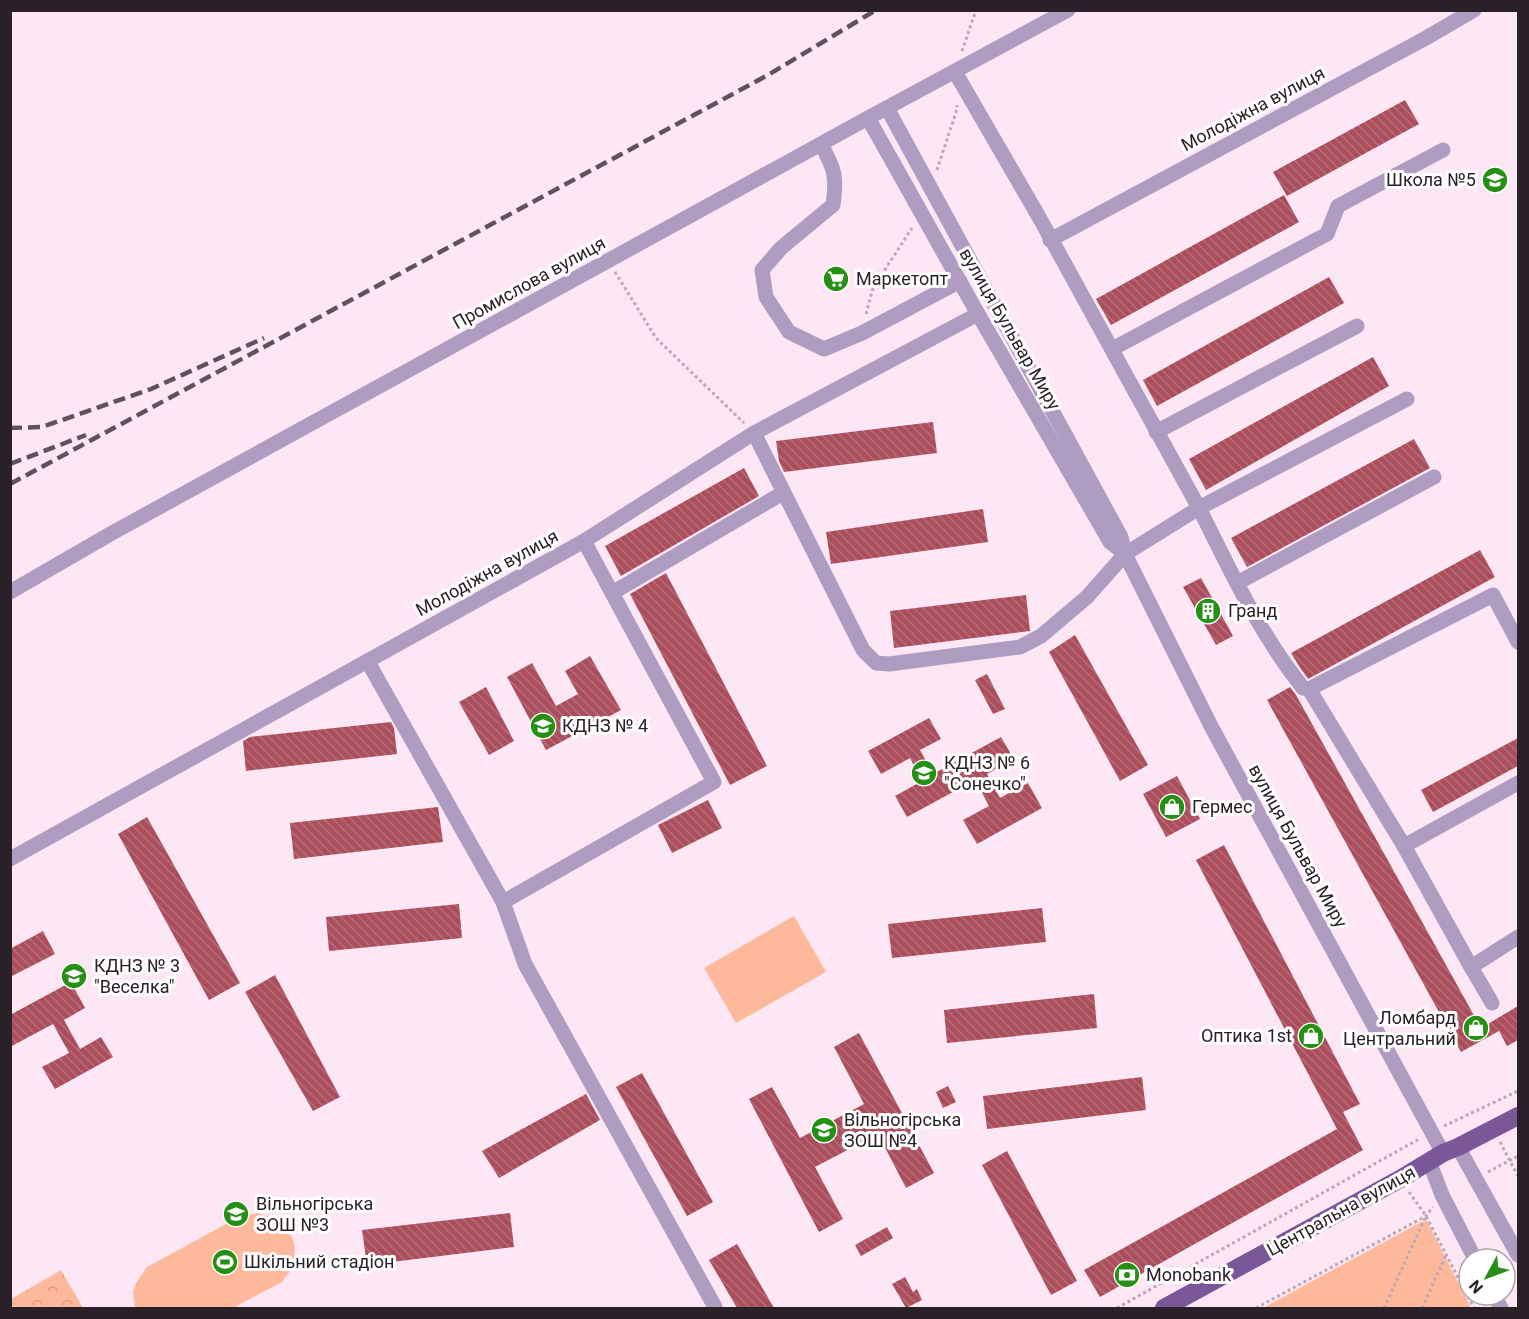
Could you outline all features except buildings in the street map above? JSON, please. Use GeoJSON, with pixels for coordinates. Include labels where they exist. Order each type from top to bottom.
{"type":"FeatureCollection","features":[{"type":"Feature","properties":{"kind":"main road","name":"Центральна вулиця"},"geometry":{"type":"LineString","coordinates":[[1164,1308],[1444,1154],[1518,1116]]}},
{"type":"Feature","properties":{"kind":"street","name":"Промислова вулиця"},"geometry":{"type":"LineString","coordinates":[[10,592],[112,533],[1068,10]]}},
{"type":"Feature","properties":{"kind":"street","name":"Молодіжна вулиця"},"geometry":{"type":"LineString","coordinates":[[1050,240],[1474,10]]}},
{"type":"Feature","properties":{"kind":"street"},"geometry":{"type":"LineString","coordinates":[[955,72],[1112,349],[1199,508],[1257,622],[1286,667],[1303,688],[1309,689],[1493,595],[1518,642]]}},
{"type":"Feature","properties":{"kind":"street","name":"вулиця Бульвар Миру"},"geometry":{"type":"LineString","coordinates":[[887,108],[1121,537],[1125,554],[1212,728],[1444,1154],[1477,1178],[1518,1255]]}},
{"type":"Feature","properties":{"kind":"street","name":"вулиця Бульвар Миру"},"geometry":{"type":"LineString","coordinates":[[868,118],[1110,542],[1125,554]]}},
{"type":"Feature","properties":{"kind":"street"},"geometry":{"type":"LineString","coordinates":[[820,144],[832,165],[837,181],[834,205],[781,248],[762,270],[766,297],[789,332],[824,349],[862,333],[960,281]]}},
{"type":"Feature","properties":{"kind":"street"},"geometry":{"type":"LineString","coordinates":[[1112,349],[1327,234],[1338,206],[1443,150]]}},
{"type":"Feature","properties":{"kind":"street","name":"Молодіжна вулиця"},"geometry":{"type":"LineString","coordinates":[[10,859],[584,541],[754,433],[978,314]]}},
{"type":"Feature","properties":{"kind":"street"},"geometry":{"type":"LineString","coordinates":[[1156,432],[1356,326]]}},
{"type":"Feature","properties":{"kind":"street"},"geometry":{"type":"LineString","coordinates":[[754,433],[863,650],[876,663],[890,664],[1020,647],[1041,636],[1087,597],[1125,554],[1199,508],[1407,399]]}},
{"type":"Feature","properties":{"kind":"street"},"geometry":{"type":"LineString","coordinates":[[1237,582],[1434,477]]}},
{"type":"Feature","properties":{"kind":"street"},"geometry":{"type":"LineString","coordinates":[[612,593],[783,493]]}},
{"type":"Feature","properties":{"kind":"street"},"geometry":{"type":"LineString","coordinates":[[503,902],[714,782],[584,541]]}},
{"type":"Feature","properties":{"kind":"street"},"geometry":{"type":"LineString","coordinates":[[368,662],[503,902],[525,964],[715,1307]]}},
{"type":"Feature","properties":{"kind":"street"},"geometry":{"type":"LineString","coordinates":[[1309,689],[1404,846],[1492,1003]]}},
{"type":"Feature","properties":{"kind":"street"},"geometry":{"type":"LineString","coordinates":[[1404,846],[1518,783]]}},
{"type":"Feature","properties":{"kind":"street"},"geometry":{"type":"LineString","coordinates":[[1471,966],[1518,937]]}},
{"type":"Feature","properties":{"kind":"street","name":"вулиця Бульвар Миру"},"geometry":{"type":"LineString","coordinates":[[1444,1154],[1442,1195],[1469,1247]]}},
{"type":"Feature","properties":{"kind":"path"},"geometry":{"type":"LineString","coordinates":[[955,72],[976,10]]}},
{"type":"Feature","properties":{"kind":"path"},"geometry":{"type":"LineString","coordinates":[[609,261],[656,338],[754,433]]}},
{"type":"Feature","properties":{"kind":"path"},"geometry":{"type":"LineString","coordinates":[[1117,1308],[1432,1132],[1518,1091]]}},
{"type":"Feature","properties":{"kind":"path"},"geometry":{"type":"LineString","coordinates":[[1493,1130],[1518,1176]]}},
{"type":"Feature","properties":{"kind":"path"},"geometry":{"type":"LineString","coordinates":[[1477,1178],[1518,1156]]}},
{"type":"Feature","properties":{"kind":"path"},"geometry":{"type":"LineString","coordinates":[[1400,1179],[1426,1216],[1474,1308]]}},
{"type":"Feature","properties":{"kind":"path"},"geometry":{"type":"LineString","coordinates":[[1384,1308],[1426,1216],[1442,1195]]}},
{"type":"Feature","properties":{"kind":"path"},"geometry":{"type":"LineString","coordinates":[[1256,1308],[1426,1216]]}},
{"type":"Feature","properties":{"kind":"path"},"geometry":{"type":"LineString","coordinates":[[1422,1308],[1446,1255]]}},
{"type":"Feature","properties":{"kind":"green space"},"geometry":{"type":"Polygon","coordinates":[[[794,916],[826,972],[736,1023],[704,968],[794,916]]]}},
{"type":"Feature","properties":{"kind":"green space","name":"Шкільний стадіон"},"geometry":{"type":"Polygon","coordinates":[[[257,1213],[283,1223],[293,1239],[295,1248],[293,1267],[282,1282],[233,1308],[135,1308],[133,1292],[147,1267],[239,1217],[257,1213]]]}},
{"type":"Feature","properties":{"kind":"green space"},"geometry":{"type":"Polygon","coordinates":[[[1427,1221],[1457,1280],[1457,1307],[1471,1308],[1263,1308],[1421,1222],[1427,1221]]]}},
{"type":"Feature","properties":{"kind":"green space"},"geometry":{"type":"Polygon","coordinates":[[[61,1270],[83,1308],[11,1308],[11,1299],[61,1270]]]}},
{"type":"Feature","properties":{"kind":"railway"},"geometry":{"type":"LineString","coordinates":[[10,484],[768,75],[876,10]]}},
{"type":"Feature","properties":{"kind":"railway"},"geometry":{"type":"LineString","coordinates":[[10,428],[42,427],[151,389],[264,338]]}},
{"type":"Feature","properties":{"kind":"railway"},"geometry":{"type":"LineString","coordinates":[[10,464],[86,435]]}},
{"type":"Feature","properties":{"kind":"place","name":"Школа №5"},"geometry":{"type":"Point","coordinates":[1495,180]}},
{"type":"Feature","properties":{"kind":"place","name":"Маркетопт"},"geometry":{"type":"Point","coordinates":[836,279]}},
{"type":"Feature","properties":{"kind":"place","name":"Гранд"},"geometry":{"type":"Point","coordinates":[1208,611]}},
{"type":"Feature","properties":{"kind":"place","name":"КДНЗ № 4"},"geometry":{"type":"Point","coordinates":[543,726]}},
{"type":"Feature","properties":{"kind":"place","name":"КДНЗ № 6 \"Сонечко\""},"geometry":{"type":"Point","coordinates":[924,773]}},
{"type":"Feature","properties":{"kind":"place","name":"Гермес"},"geometry":{"type":"Point","coordinates":[1172,807]}},
{"type":"Feature","properties":{"kind":"place","name":"КДНЗ № 3 \"Веселка\""},"geometry":{"type":"Point","coordinates":[74,976]}},
{"type":"Feature","properties":{"kind":"place","name":"Ломбард Центральний"},"geometry":{"type":"Point","coordinates":[1476,1028]}},
{"type":"Feature","properties":{"kind":"place","name":"Оптика 1st"},"geometry":{"type":"Point","coordinates":[1311,1036]}},
{"type":"Feature","properties":{"kind":"place","name":"Вільногірська ЗОШ №4"},"geometry":{"type":"Point","coordinates":[824,1130]}},
{"type":"Feature","properties":{"kind":"place","name":"Вільногірська ЗОШ №3"},"geometry":{"type":"Point","coordinates":[236,1214]}},
{"type":"Feature","properties":{"kind":"place","name":"Шкільний стадіон"},"geometry":{"type":"Point","coordinates":[225,1262]}},
{"type":"Feature","properties":{"kind":"place","name":"Monobank"},"geometry":{"type":"Point","coordinates":[1127,1275]}}]}
